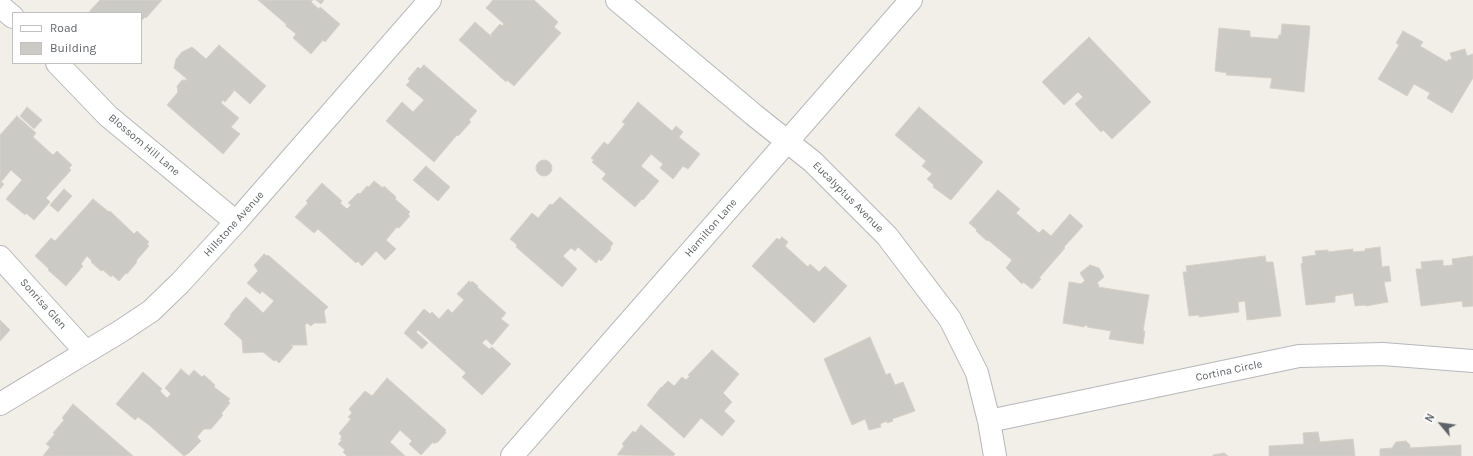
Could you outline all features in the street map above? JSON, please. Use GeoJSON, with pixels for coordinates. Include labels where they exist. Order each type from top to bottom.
{"type":"FeatureCollection","features":[{"type":"Feature","properties":{"kind":"street","name":"Hillstone Avenue"},"geometry":{"type":"LineString","coordinates":[[0,404],[151,311],[180,283],[236,222],[430,0]]}},
{"type":"Feature","properties":{"kind":"street","name":"Eucalyptus Avenue"},"geometry":{"type":"LineString","coordinates":[[617,0],[813,162],[887,236],[950,319],[977,373],[995,456]]}},
{"type":"Feature","properties":{"kind":"street","name":"Hamilton Lane"},"geometry":{"type":"LineString","coordinates":[[512,456],[911,0]]}},
{"type":"Feature","properties":{"kind":"street"},"geometry":{"type":"LineString","coordinates":[[0,6],[12,16]]}},
{"type":"Feature","properties":{"kind":"street","name":"Blossom Hill Lane"},"geometry":{"type":"LineString","coordinates":[[58,64],[108,116],[236,222]]}},
{"type":"Feature","properties":{"kind":"street","name":"Sonrisa Glen"},"geometry":{"type":"LineString","coordinates":[[0,257],[86,352]]}},
{"type":"Feature","properties":{"kind":"street","name":"Cortina Circle"},"geometry":{"type":"LineString","coordinates":[[988,420],[1299,356],[1383,354],[1473,361]]}},
{"type":"Feature","properties":{"kind":"building"},"geometry":{"type":"Polygon","coordinates":[[[100,0],[162,0],[146,18],[145,17],[142,20],[142,12],[89,12],[100,0]]]}},
{"type":"Feature","properties":{"kind":"building"},"geometry":{"type":"Polygon","coordinates":[[[258,0],[313,0],[311,2],[319,9],[320,7],[340,24],[325,42],[323,40],[311,54],[293,38],[296,34],[258,0]]]}},
{"type":"Feature","properties":{"kind":"building"},"geometry":{"type":"Polygon","coordinates":[[[316,0],[324,0],[321,4],[316,0]]]}},
{"type":"Feature","properties":{"kind":"building"},"geometry":{"type":"Polygon","coordinates":[[[493,0],[534,0],[558,22],[554,27],[561,33],[514,86],[507,80],[506,82],[459,40],[475,22],[492,37],[491,34],[500,24],[502,26],[504,24],[486,8],[493,0]]]}},
{"type":"Feature","properties":{"kind":"building"},"geometry":{"type":"Polygon","coordinates":[[[1282,24],[1310,26],[1304,92],[1270,88],[1272,78],[1226,75],[1227,73],[1215,71],[1219,28],[1250,31],[1250,37],[1278,39],[1279,35],[1281,35],[1282,24]]]}},
{"type":"Feature","properties":{"kind":"building"},"geometry":{"type":"Polygon","coordinates":[[[1403,31],[1423,42],[1420,46],[1447,62],[1448,60],[1452,59],[1450,53],[1465,49],[1467,56],[1473,54],[1473,78],[1452,113],[1427,98],[1430,93],[1414,84],[1407,96],[1378,79],[1399,45],[1396,43],[1403,31]]]}},
{"type":"Feature","properties":{"kind":"building"},"geometry":{"type":"Polygon","coordinates":[[[1089,37],[1151,102],[1112,139],[1103,130],[1101,132],[1075,104],[1083,97],[1078,92],[1064,105],[1042,82],[1089,37]]]}},
{"type":"Feature","properties":{"kind":"building"},"geometry":{"type":"Polygon","coordinates":[[[219,45],[266,86],[250,104],[233,89],[234,91],[225,102],[223,100],[221,103],[239,118],[231,127],[240,134],[223,154],[167,105],[178,92],[177,86],[182,80],[188,80],[174,68],[176,59],[182,52],[192,47],[206,59],[219,45]]]}},
{"type":"Feature","properties":{"kind":"building"},"geometry":{"type":"Polygon","coordinates":[[[424,65],[477,111],[469,120],[471,122],[458,136],[457,135],[434,162],[386,121],[402,102],[413,112],[424,100],[406,85],[410,81],[408,79],[418,67],[420,69],[424,65]]]}},
{"type":"Feature","properties":{"kind":"building"},"geometry":{"type":"Polygon","coordinates":[[[638,102],[672,131],[676,126],[683,132],[679,137],[700,154],[688,169],[683,166],[673,179],[660,168],[663,164],[651,154],[641,166],[659,181],[635,207],[602,179],[606,174],[592,162],[594,160],[591,158],[604,142],[608,145],[625,124],[622,122],[638,102]]]}},
{"type":"Feature","properties":{"kind":"building"},"geometry":{"type":"Polygon","coordinates":[[[27,107],[42,120],[34,129],[20,116],[27,107]]]}},
{"type":"Feature","properties":{"kind":"building"},"geometry":{"type":"Polygon","coordinates":[[[919,107],[983,162],[951,200],[933,187],[934,185],[927,179],[932,174],[922,166],[926,161],[895,135],[919,107]]]}},
{"type":"Feature","properties":{"kind":"building"},"geometry":{"type":"Polygon","coordinates":[[[17,116],[36,133],[33,137],[53,155],[57,151],[72,165],[69,168],[71,170],[46,198],[50,202],[34,220],[26,213],[25,215],[6,199],[22,180],[11,170],[1,182],[4,184],[0,189],[0,135],[17,116]]]}},
{"type":"Feature","properties":{"kind":"building"},"geometry":{"type":"Polygon","coordinates":[[[544,160],[551,165],[552,168],[547,175],[544,176],[537,171],[536,168],[541,161],[544,160]]]}},
{"type":"Feature","properties":{"kind":"building"},"geometry":{"type":"Polygon","coordinates":[[[426,166],[450,187],[438,201],[413,180],[426,166]]]}},
{"type":"Feature","properties":{"kind":"building"},"geometry":{"type":"Polygon","coordinates":[[[374,181],[383,188],[384,186],[396,197],[395,199],[410,212],[408,214],[410,216],[399,228],[397,227],[386,240],[396,249],[385,260],[376,251],[362,266],[358,261],[356,263],[318,229],[314,233],[295,217],[308,203],[306,201],[322,183],[342,201],[340,203],[347,209],[351,205],[348,203],[358,193],[360,194],[367,186],[369,187],[374,181]]]}},
{"type":"Feature","properties":{"kind":"building"},"geometry":{"type":"Polygon","coordinates":[[[64,189],[72,196],[58,212],[50,205],[64,189]]]}},
{"type":"Feature","properties":{"kind":"building"},"geometry":{"type":"Polygon","coordinates":[[[998,190],[1020,209],[1016,213],[1039,233],[1043,229],[1051,236],[1070,214],[1083,226],[1064,247],[1065,248],[1039,278],[1041,279],[1032,289],[1023,282],[1022,284],[1006,268],[1012,260],[988,240],[987,241],[969,223],[998,190]]]}},
{"type":"Feature","properties":{"kind":"building"},"geometry":{"type":"Polygon","coordinates":[[[560,197],[613,243],[610,248],[611,249],[601,261],[599,259],[596,263],[578,247],[575,251],[571,248],[563,256],[577,269],[562,287],[516,247],[517,245],[510,239],[532,213],[538,218],[550,204],[552,205],[560,197]]]}},
{"type":"Feature","properties":{"kind":"building"},"geometry":{"type":"Polygon","coordinates":[[[93,199],[109,212],[110,211],[134,234],[137,231],[149,242],[147,244],[149,246],[127,274],[126,273],[119,281],[112,275],[111,277],[103,270],[101,271],[87,256],[81,264],[83,266],[66,286],[35,256],[51,238],[55,241],[93,199]]]}},
{"type":"Feature","properties":{"kind":"building"},"geometry":{"type":"Polygon","coordinates":[[[782,237],[788,242],[785,246],[808,267],[810,264],[819,272],[825,266],[847,286],[814,323],[752,266],[777,238],[779,240],[782,237]]]}},
{"type":"Feature","properties":{"kind":"building"},"geometry":{"type":"Polygon","coordinates":[[[1380,247],[1382,267],[1389,266],[1391,281],[1384,282],[1388,302],[1366,306],[1355,306],[1353,293],[1335,296],[1335,302],[1306,305],[1301,264],[1303,263],[1302,257],[1316,255],[1315,251],[1328,250],[1328,252],[1353,249],[1353,252],[1365,251],[1365,249],[1380,247]]]}},
{"type":"Feature","properties":{"kind":"building"},"geometry":{"type":"Polygon","coordinates":[[[264,254],[267,256],[268,255],[328,307],[324,311],[326,323],[314,323],[311,326],[307,323],[305,325],[307,345],[291,345],[293,347],[279,363],[263,352],[243,353],[242,340],[224,324],[246,297],[263,313],[274,301],[262,291],[260,294],[247,283],[258,271],[254,265],[264,254]]]}},
{"type":"Feature","properties":{"kind":"building"},"geometry":{"type":"Polygon","coordinates":[[[1265,256],[1266,262],[1273,262],[1281,316],[1247,320],[1245,301],[1238,302],[1239,312],[1199,317],[1199,315],[1189,316],[1183,272],[1187,272],[1186,266],[1265,256]]]}},
{"type":"Feature","properties":{"kind":"building"},"geometry":{"type":"Polygon","coordinates":[[[1473,256],[1473,306],[1463,307],[1462,301],[1421,306],[1416,269],[1422,269],[1421,262],[1443,260],[1443,266],[1453,265],[1452,259],[1473,256]]]}},
{"type":"Feature","properties":{"kind":"building"},"geometry":{"type":"Polygon","coordinates":[[[1090,265],[1099,268],[1104,277],[1097,283],[1099,285],[1098,287],[1149,295],[1143,331],[1145,331],[1143,344],[1109,339],[1111,331],[1087,327],[1088,326],[1085,325],[1084,327],[1063,323],[1069,282],[1082,284],[1085,281],[1080,273],[1090,265]]]}},
{"type":"Feature","properties":{"kind":"building"},"geometry":{"type":"Polygon","coordinates":[[[469,281],[471,283],[472,281],[478,286],[477,287],[506,313],[501,319],[509,325],[492,345],[486,339],[482,343],[489,349],[492,347],[511,364],[482,395],[462,377],[466,373],[418,330],[416,332],[428,343],[422,349],[404,333],[424,309],[430,314],[432,312],[439,319],[448,309],[452,313],[464,300],[457,294],[469,281]]]}},
{"type":"Feature","properties":{"kind":"building"},"geometry":{"type":"Polygon","coordinates":[[[0,320],[10,330],[0,341],[0,320]]]}},
{"type":"Feature","properties":{"kind":"building"},"geometry":{"type":"Polygon","coordinates":[[[870,337],[886,375],[890,373],[895,385],[903,382],[915,411],[892,419],[893,421],[887,423],[887,421],[880,424],[881,427],[869,430],[865,419],[852,425],[824,359],[870,337]]]}},
{"type":"Feature","properties":{"kind":"building"},"geometry":{"type":"Polygon","coordinates":[[[712,350],[739,374],[723,393],[732,402],[724,411],[735,421],[722,436],[701,418],[684,438],[647,405],[661,387],[668,381],[674,386],[682,377],[686,380],[690,376],[688,375],[712,350]]]}},
{"type":"Feature","properties":{"kind":"building"},"geometry":{"type":"Polygon","coordinates":[[[181,369],[189,376],[194,370],[202,377],[204,375],[215,385],[214,387],[230,399],[228,401],[230,403],[221,414],[223,415],[211,429],[204,429],[197,437],[201,441],[184,456],[149,425],[138,417],[135,420],[116,404],[143,372],[162,389],[160,391],[167,398],[171,394],[165,388],[181,369]]]}},
{"type":"Feature","properties":{"kind":"building"},"geometry":{"type":"Polygon","coordinates":[[[387,378],[446,430],[446,433],[437,443],[436,442],[434,444],[433,442],[421,455],[409,444],[412,441],[400,430],[390,442],[405,456],[347,456],[343,452],[345,450],[338,444],[342,440],[340,439],[342,437],[339,433],[351,419],[348,417],[352,413],[349,409],[365,391],[372,396],[387,378]]]}},
{"type":"Feature","properties":{"kind":"building"},"geometry":{"type":"Polygon","coordinates":[[[73,404],[133,456],[43,456],[50,447],[46,444],[55,434],[53,433],[64,420],[62,418],[73,404]]]}},
{"type":"Feature","properties":{"kind":"building"},"geometry":{"type":"Polygon","coordinates":[[[641,425],[675,454],[673,456],[617,455],[624,446],[622,444],[633,431],[635,433],[641,425]]]}},
{"type":"Feature","properties":{"kind":"building"},"geometry":{"type":"Polygon","coordinates":[[[1318,432],[1320,442],[1353,439],[1355,456],[1269,456],[1269,446],[1304,444],[1303,433],[1318,432]]]}},
{"type":"Feature","properties":{"kind":"building"},"geometry":{"type":"Polygon","coordinates":[[[1406,441],[1410,445],[1410,448],[1461,445],[1461,456],[1380,456],[1380,449],[1392,448],[1396,442],[1406,441]]]}},
{"type":"Feature","properties":{"kind":"building"},"geometry":{"type":"Polygon","coordinates":[[[1224,453],[1228,456],[1213,456],[1213,455],[1224,453]]]}}]}
